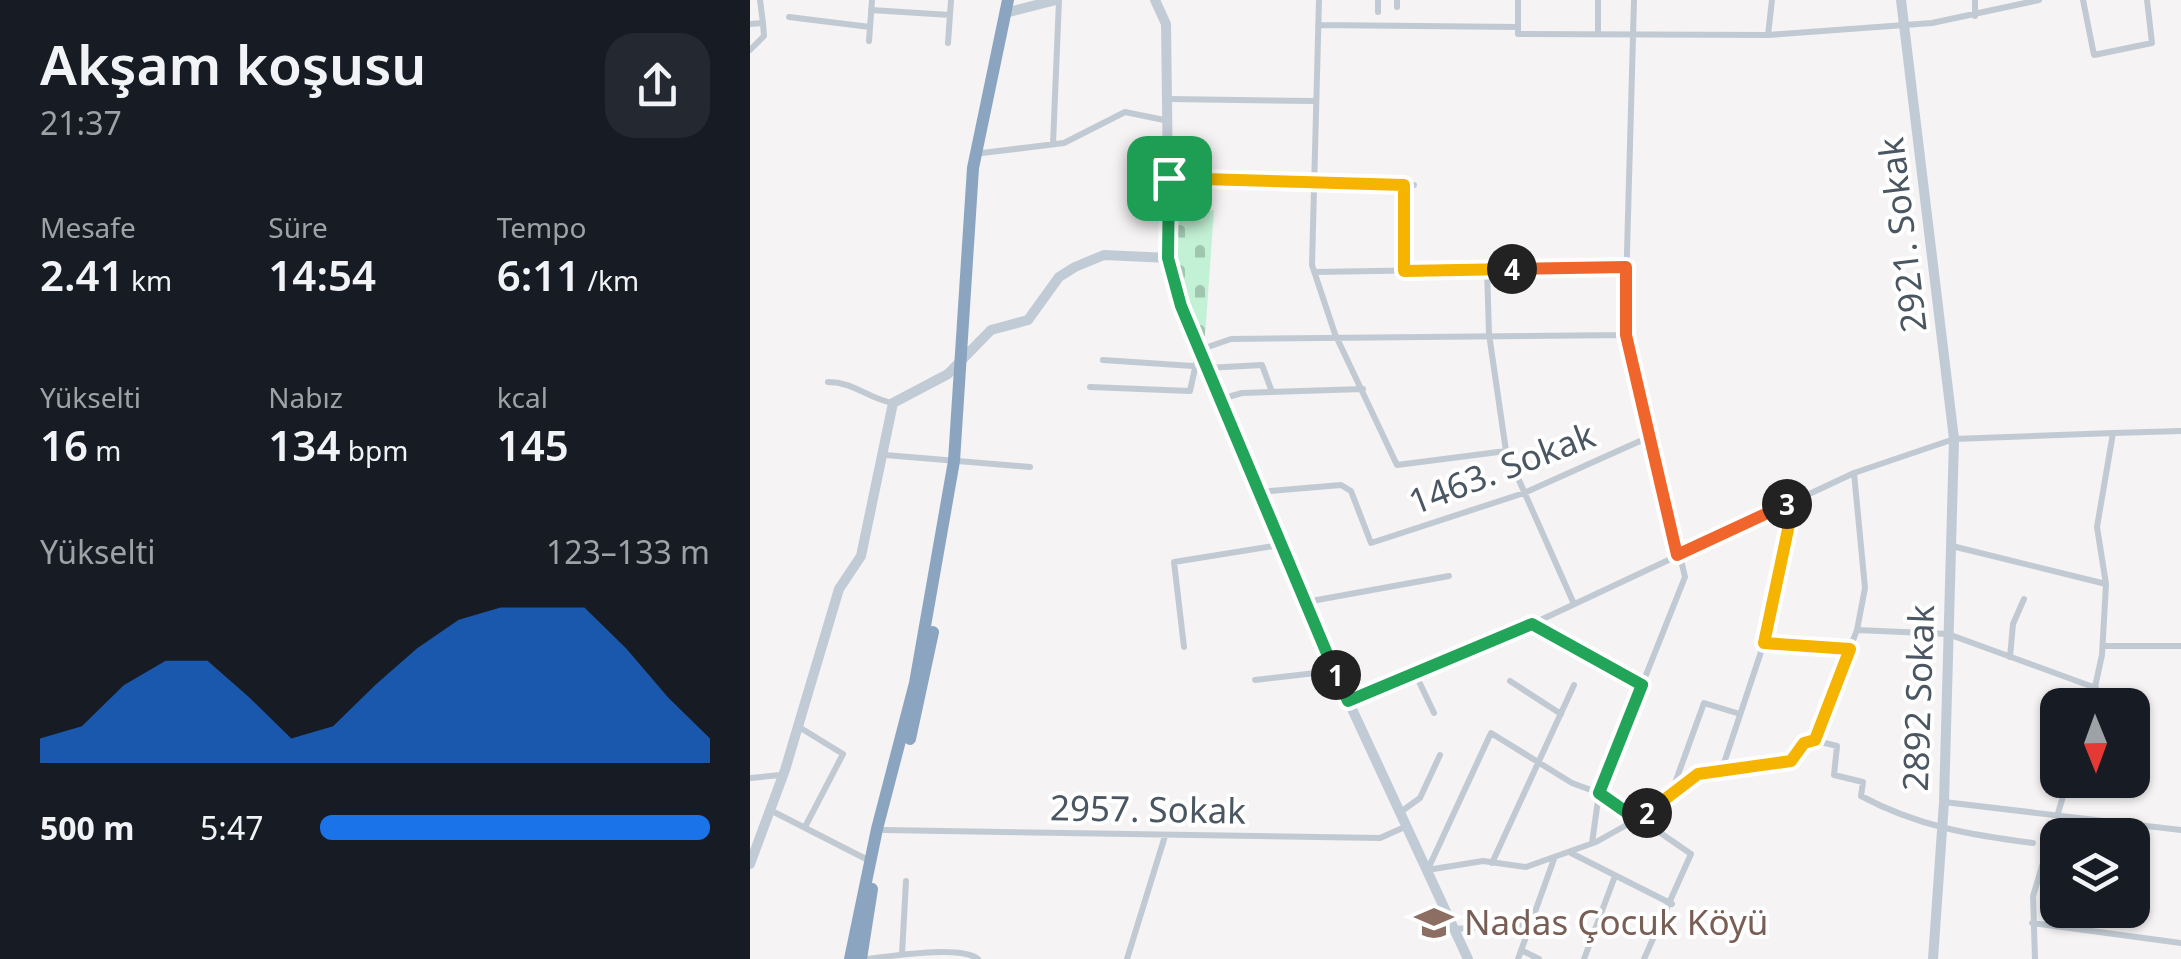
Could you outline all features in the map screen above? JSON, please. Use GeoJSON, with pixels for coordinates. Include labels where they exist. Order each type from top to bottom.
{"type":"FeatureCollection","features":[{"type":"Feature","properties":{"kind":"highway"},"geometry":{"type":"LineString","coordinates":[[963,361],[982,153],[1010,4]]}},
{"type":"Feature","properties":{"kind":"highway"},"geometry":{"type":"LineString","coordinates":[[864,959],[873,862],[924,686],[957,461],[974,168],[1010,4]]}},
{"type":"Feature","properties":{"kind":"highway"},"geometry":{"type":"LineString","coordinates":[[850,959],[916,684],[957,461]]}},
{"type":"Feature","properties":{"kind":"street"},"geometry":{"type":"LineString","coordinates":[[750,50],[764,36],[760,0]]}},
{"type":"Feature","properties":{"kind":"street"},"geometry":{"type":"LineString","coordinates":[[868,41],[872,0]]}},
{"type":"Feature","properties":{"kind":"street"},"geometry":{"type":"LineString","coordinates":[[948,43],[950,0]]}},
{"type":"Feature","properties":{"kind":"street"},"geometry":{"type":"LineString","coordinates":[[1010,4],[1057,0],[1052,144]]}},
{"type":"Feature","properties":{"kind":"street"},"geometry":{"type":"LineString","coordinates":[[1154,0],[1166,24],[1170,121],[1168,258],[1199,350],[1257,492],[1334,671],[1468,959]]}},
{"type":"Feature","properties":{"kind":"street"},"geometry":{"type":"LineString","coordinates":[[1319,0],[1312,184],[1314,272],[1335,334],[1396,464],[1506,451]]}},
{"type":"Feature","properties":{"kind":"street"},"geometry":{"type":"LineString","coordinates":[[1378,0],[1378,12]]}},
{"type":"Feature","properties":{"kind":"street"},"geometry":{"type":"LineString","coordinates":[[1518,0],[1518,30]]}},
{"type":"Feature","properties":{"kind":"street"},"geometry":{"type":"LineString","coordinates":[[1598,0],[1598,34]]}},
{"type":"Feature","properties":{"kind":"street"},"geometry":{"type":"LineString","coordinates":[[1592,843],[1599,793],[1685,577],[1626,335],[1630,34],[1634,0]]}},
{"type":"Feature","properties":{"kind":"street"},"geometry":{"type":"LineString","coordinates":[[1768,35],[1772,0]]}},
{"type":"Feature","properties":{"kind":"street","name":"2921. Sokak"},"geometry":{"type":"LineString","coordinates":[[1901,0],[1954,439]]}},
{"type":"Feature","properties":{"kind":"street"},"geometry":{"type":"LineString","coordinates":[[1974,0],[1974,16]]}},
{"type":"Feature","properties":{"kind":"street"},"geometry":{"type":"LineString","coordinates":[[1318,26],[1768,35],[1906,26],[1974,16],[2038,0]]}},
{"type":"Feature","properties":{"kind":"street"},"geometry":{"type":"LineString","coordinates":[[2082,0],[2094,55],[2152,43],[2147,0]]}},
{"type":"Feature","properties":{"kind":"street"},"geometry":{"type":"LineString","coordinates":[[872,10],[950,15]]}},
{"type":"Feature","properties":{"kind":"street"},"geometry":{"type":"LineString","coordinates":[[789,17],[870,27]]}},
{"type":"Feature","properties":{"kind":"street"},"geometry":{"type":"LineString","coordinates":[[750,24],[762,22]]}},
{"type":"Feature","properties":{"kind":"street"},"geometry":{"type":"LineString","coordinates":[[1169,99],[1315,102]]}},
{"type":"Feature","properties":{"kind":"street"},"geometry":{"type":"LineString","coordinates":[[982,153],[1052,144],[1125,112],[1170,121]]}},
{"type":"Feature","properties":{"kind":"street"},"geometry":{"type":"LineString","coordinates":[[1169,178],[1414,185]]}},
{"type":"Feature","properties":{"kind":"street"},"geometry":{"type":"LineString","coordinates":[[1404,185],[1404,271]]}},
{"type":"Feature","properties":{"kind":"street"},"geometry":{"type":"LineString","coordinates":[[828,382],[861,388],[872,400],[892,403],[963,361],[978,338],[991,330],[1028,320],[1059,277],[1075,267],[1104,254],[1168,258]]}},
{"type":"Feature","properties":{"kind":"street"},"geometry":{"type":"LineString","coordinates":[[1314,272],[1626,267]]}},
{"type":"Feature","properties":{"kind":"street"},"geometry":{"type":"LineString","coordinates":[[1487,269],[1489,334],[1506,451],[1574,604]]}},
{"type":"Feature","properties":{"kind":"street"},"geometry":{"type":"LineString","coordinates":[[1090,386],[1190,391],[1199,350],[1231,338],[1335,334],[1626,335]]}},
{"type":"Feature","properties":{"kind":"street"},"geometry":{"type":"LineString","coordinates":[[1103,360],[1193,366]]}},
{"type":"Feature","properties":{"kind":"street"},"geometry":{"type":"LineString","coordinates":[[1206,368],[1262,364],[1268,369],[1272,392]]}},
{"type":"Feature","properties":{"kind":"street"},"geometry":{"type":"LineString","coordinates":[[1220,400],[1272,392],[1363,389]]}},
{"type":"Feature","properties":{"kind":"street"},"geometry":{"type":"LineString","coordinates":[[750,864],[782,776],[839,589],[861,556],[885,455],[892,403]]}},
{"type":"Feature","properties":{"kind":"street"},"geometry":{"type":"LineString","coordinates":[[1348,701],[1414,670],[1532,624],[1854,474],[1954,439],[2181,431]]}},
{"type":"Feature","properties":{"kind":"street"},"geometry":{"type":"LineString","coordinates":[[1857,630],[1948,634],[2096,688],[2106,584],[2097,527],[2113,433]]}},
{"type":"Feature","properties":{"kind":"street","name":"1463. Sokak"},"geometry":{"type":"LineString","coordinates":[[1257,492],[1341,486],[1352,490],[1371,543],[1524,493],[1649,437]]}},
{"type":"Feature","properties":{"kind":"street","name":"2892 Sokak"},"geometry":{"type":"LineString","coordinates":[[1933,959],[1944,802],[1954,439]]}},
{"type":"Feature","properties":{"kind":"street"},"geometry":{"type":"LineString","coordinates":[[885,455],[1030,467]]}},
{"type":"Feature","properties":{"kind":"street"},"geometry":{"type":"LineString","coordinates":[[1815,740],[1857,630],[1866,588],[1854,474]]}},
{"type":"Feature","properties":{"kind":"street"},"geometry":{"type":"LineString","coordinates":[[1722,768],[1764,643],[1794,501]]}},
{"type":"Feature","properties":{"kind":"street"},"geometry":{"type":"LineString","coordinates":[[1184,646],[1174,562],[1280,545]]}},
{"type":"Feature","properties":{"kind":"street"},"geometry":{"type":"LineString","coordinates":[[1952,546],[2106,584]]}},
{"type":"Feature","properties":{"kind":"street"},"geometry":{"type":"LineString","coordinates":[[1305,602],[1449,576]]}},
{"type":"Feature","properties":{"kind":"street"},"geometry":{"type":"LineString","coordinates":[[2009,658],[2013,656],[2014,624],[2024,600]]}},
{"type":"Feature","properties":{"kind":"street"},"geometry":{"type":"LineString","coordinates":[[1532,624],[1642,685]]}},
{"type":"Feature","properties":{"kind":"street"},"geometry":{"type":"LineString","coordinates":[[1764,643],[1850,649]]}},
{"type":"Feature","properties":{"kind":"street"},"geometry":{"type":"LineString","coordinates":[[2102,646],[2181,646]]}},
{"type":"Feature","properties":{"kind":"street"},"geometry":{"type":"LineString","coordinates":[[1414,670],[1434,713]]}},
{"type":"Feature","properties":{"kind":"street"},"geometry":{"type":"LineString","coordinates":[[1256,680],[1334,671]]}},
{"type":"Feature","properties":{"kind":"street"},"geometry":{"type":"LineString","coordinates":[[1510,681],[1562,714]]}},
{"type":"Feature","properties":{"kind":"street"},"geometry":{"type":"LineString","coordinates":[[1492,863],[1574,685]]}},
{"type":"Feature","properties":{"kind":"street"},"geometry":{"type":"LineString","coordinates":[[1671,795],[1704,702],[1740,714]]}},
{"type":"Feature","properties":{"kind":"street"},"geometry":{"type":"LineString","coordinates":[[796,726],[843,754],[805,828]]}},
{"type":"Feature","properties":{"kind":"street"},"geometry":{"type":"LineString","coordinates":[[1427,870],[1492,734],[1599,793],[1692,854],[1644,959]]}},
{"type":"Feature","properties":{"kind":"street"},"geometry":{"type":"LineString","coordinates":[[1427,870],[1492,863],[1526,867],[1554,859],[1636,819],[1698,774],[1791,761],[1804,743],[1815,740],[1838,746],[1834,775],[1863,782],[1861,796],[1941,831],[2033,843]]}},
{"type":"Feature","properties":{"kind":"street"},"geometry":{"type":"LineString","coordinates":[[1402,811],[1420,798],[1440,755]]}},
{"type":"Feature","properties":{"kind":"street"},"geometry":{"type":"LineString","coordinates":[[750,778],[782,776]]}},
{"type":"Feature","properties":{"kind":"street"},"geometry":{"type":"LineString","coordinates":[[2036,959],[2034,896],[2062,798]]}},
{"type":"Feature","properties":{"kind":"street"},"geometry":{"type":"LineString","coordinates":[[1944,802],[2181,830]]}},
{"type":"Feature","properties":{"kind":"street"},"geometry":{"type":"LineString","coordinates":[[770,810],[873,862]]}},
{"type":"Feature","properties":{"kind":"street","name":"2957. Sokak"},"geometry":{"type":"LineString","coordinates":[[884,830],[1380,838],[1408,825]]}},
{"type":"Feature","properties":{"kind":"street"},"geometry":{"type":"LineString","coordinates":[[1127,959],[1165,836]]}},
{"type":"Feature","properties":{"kind":"street"},"geometry":{"type":"LineString","coordinates":[[1569,852],[1672,904]]}},
{"type":"Feature","properties":{"kind":"street"},"geometry":{"type":"LineString","coordinates":[[1539,959],[1519,955],[1554,859]]}},
{"type":"Feature","properties":{"kind":"street"},"geometry":{"type":"LineString","coordinates":[[1584,959],[1615,876]]}},
{"type":"Feature","properties":{"kind":"street"},"geometry":{"type":"LineString","coordinates":[[902,954],[906,882]]}},
{"type":"Feature","properties":{"kind":"street"},"geometry":{"type":"LineString","coordinates":[[2032,923],[2181,942]]}},
{"type":"Feature","properties":{"kind":"street"},"geometry":{"type":"LineString","coordinates":[[1454,929],[1531,924]]}},
{"type":"Feature","properties":{"kind":"street"},"geometry":{"type":"LineString","coordinates":[[864,959],[902,954],[970,954],[978,959]]}},
{"type":"Feature","properties":{"kind":"green space"},"geometry":{"type":"Polygon","coordinates":[[[1214,210],[1205,336],[1199,337],[1175,273],[1175,214],[1214,210]]]}},
{"type":"Feature","properties":{"kind":"place","name":"Nadas Çocuk Köyü"},"geometry":{"type":"Point","coordinates":[1434,923]}},
{"type":"Feature","properties":{"kind":"route"},"geometry":{"type":"LineString","coordinates":[[1169,178],[1404,185],[1404,271],[1626,267],[1624,324],[1630,359],[1677,555],[1794,501],[1764,643],[1850,649],[1815,740],[1804,743],[1798,758],[1791,761],[1698,774],[1636,819],[1599,793],[1642,685],[1532,624],[1414,670],[1348,701],[1181,306],[1168,258],[1169,178]]}}]}
